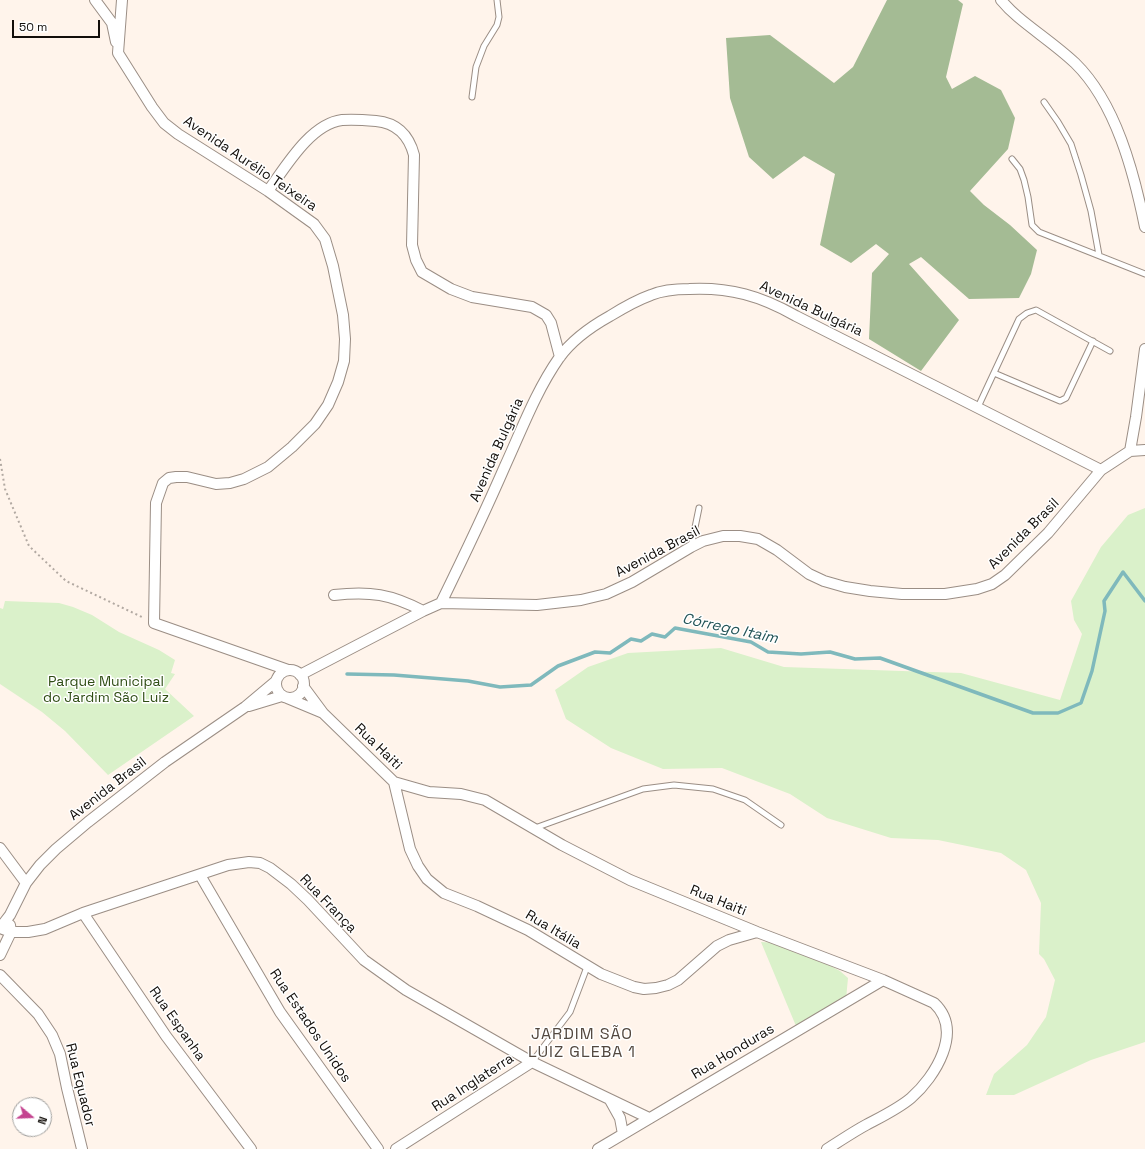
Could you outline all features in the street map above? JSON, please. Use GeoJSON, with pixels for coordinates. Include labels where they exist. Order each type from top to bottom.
{"type":"FeatureCollection","features":[{"type":"Feature","properties":{"kind":"street","name":"Avenida Aurélio Teixeira"},"geometry":{"type":"LineString","coordinates":[[96,0],[112,23],[118,53],[152,108],[164,123],[178,134],[268,191],[314,224],[325,239],[333,266],[345,339],[344,361],[338,382],[328,405],[315,424],[292,447],[268,467],[244,479],[230,483],[216,484],[187,477],[169,478],[163,483],[156,503],[154,623]]}},
{"type":"Feature","properties":{"kind":"street"},"geometry":{"type":"LineString","coordinates":[[118,53],[122,0]]}},
{"type":"Feature","properties":{"kind":"street"},"geometry":{"type":"LineString","coordinates":[[1001,0],[1017,17],[1075,63],[1090,80],[1105,104],[1119,135],[1136,185],[1145,227]]}},
{"type":"Feature","properties":{"kind":"street"},"geometry":{"type":"LineString","coordinates":[[268,191],[296,152],[313,135],[329,124],[341,120],[358,120],[382,122],[392,125],[405,136],[411,144],[414,155],[412,245],[416,260],[422,272],[451,289],[472,297],[532,307],[546,315],[551,323],[560,357]]}},
{"type":"Feature","properties":{"kind":"street","name":"Avenida Bulgária"},"geometry":{"type":"LineString","coordinates":[[441,603],[538,394],[560,357],[580,336],[598,323],[636,301],[652,294],[673,289],[711,288],[727,290],[776,304],[796,316],[1101,470]]}},
{"type":"Feature","properties":{"kind":"street"},"geometry":{"type":"LineString","coordinates":[[1130,451],[1145,349]]}},
{"type":"Feature","properties":{"kind":"street","name":"Avenida Brasil"},"geometry":{"type":"LineString","coordinates":[[300,675],[441,603],[536,605],[582,600],[606,594],[632,582],[703,541],[723,536],[758,539],[777,550],[809,574],[824,581],[845,587],[902,594],[946,594],[976,589],[992,584],[1005,575],[1048,533],[1101,470],[1130,451],[1145,450]]}},
{"type":"Feature","properties":{"kind":"street"},"geometry":{"type":"LineString","coordinates":[[334,594],[351,593],[383,595],[406,602],[423,611]]}},
{"type":"Feature","properties":{"kind":"street"},"geometry":{"type":"LineString","coordinates":[[154,623],[288,670],[296,671],[303,680],[303,686],[300,693],[294,697],[285,696],[277,690],[276,681],[282,672],[288,670]]}},
{"type":"Feature","properties":{"kind":"street","name":"Avenida Brasil"},"geometry":{"type":"LineString","coordinates":[[0,928],[10,915],[26,883],[40,865],[56,849],[88,822],[178,752],[245,707],[276,681]]}},
{"type":"Feature","properties":{"kind":"street","name":"Rua Haiti"},"geometry":{"type":"LineString","coordinates":[[303,686],[323,713],[394,782],[429,792],[462,794],[485,800],[595,863],[630,880],[757,932],[883,980],[934,1003],[941,1009],[946,1021],[948,1035],[944,1051],[929,1076],[910,1099],[827,1149]]}},
{"type":"Feature","properties":{"kind":"street","name":"Avenida Brasil"},"geometry":{"type":"LineString","coordinates":[[245,707],[285,696]]}},
{"type":"Feature","properties":{"kind":"street","name":"Rua Haiti"},"geometry":{"type":"LineString","coordinates":[[285,696],[323,713]]}},
{"type":"Feature","properties":{"kind":"street","name":"Rua Itália"},"geometry":{"type":"LineString","coordinates":[[394,782],[410,849],[418,866],[427,879],[444,893],[477,906],[528,930],[587,967],[601,974],[634,987],[644,989],[668,985],[678,980],[717,946],[729,940],[757,932]]}},
{"type":"Feature","properties":{"kind":"street"},"geometry":{"type":"LineString","coordinates":[[0,848],[26,883]]}},
{"type":"Feature","properties":{"kind":"street","name":"Rua França"},"geometry":{"type":"LineString","coordinates":[[0,928],[10,932],[28,932],[45,929],[83,913],[228,865],[249,862],[260,863],[270,868],[308,900],[364,960],[406,990],[532,1062],[650,1118]]}},
{"type":"Feature","properties":{"kind":"street","name":"Rua Estados Unidos"},"geometry":{"type":"LineString","coordinates":[[200,875],[280,1012],[378,1149]]}},
{"type":"Feature","properties":{"kind":"street","name":"Rua Espanha"},"geometry":{"type":"LineString","coordinates":[[83,913],[166,1036],[251,1149]]}},
{"type":"Feature","properties":{"kind":"street","name":"Avenida Brasil"},"geometry":{"type":"LineString","coordinates":[[0,955],[10,932],[10,915]]}},
{"type":"Feature","properties":{"kind":"street","name":"Rua Equador"},"geometry":{"type":"LineString","coordinates":[[0,975],[38,1014],[52,1035],[60,1054],[82,1149]]}},
{"type":"Feature","properties":{"kind":"street","name":"Rua Honduras"},"geometry":{"type":"LineString","coordinates":[[598,1149],[883,980]]}},
{"type":"Feature","properties":{"kind":"street","name":"Rua Inglaterra"},"geometry":{"type":"LineString","coordinates":[[396,1149],[532,1062]]}},
{"type":"Feature","properties":{"kind":"street"},"geometry":{"type":"LineString","coordinates":[[610,1100],[620,1118],[623,1134]]}},
{"type":"Feature","properties":{"kind":"lane"},"geometry":{"type":"LineString","coordinates":[[472,97],[476,67],[484,46],[497,25],[499,17],[497,0]]}},
{"type":"Feature","properties":{"kind":"lane"},"geometry":{"type":"LineString","coordinates":[[1044,102],[1071,144],[1082,175],[1091,211],[1099,256]]}},
{"type":"Feature","properties":{"kind":"lane"},"geometry":{"type":"LineString","coordinates":[[1012,159],[1020,169],[1024,180],[1032,225],[1039,232],[1145,274]]}},
{"type":"Feature","properties":{"kind":"lane"},"geometry":{"type":"LineString","coordinates":[[978,407],[1020,319],[1027,313],[1036,310],[1110,351]]}},
{"type":"Feature","properties":{"kind":"lane"},"geometry":{"type":"LineString","coordinates":[[994,373],[1060,401],[1066,398],[1093,341]]}},
{"type":"Feature","properties":{"kind":"lane"},"geometry":{"type":"LineString","coordinates":[[691,547],[699,508]]}},
{"type":"Feature","properties":{"kind":"lane"},"geometry":{"type":"LineString","coordinates":[[535,828],[643,790],[674,785],[713,789],[745,800],[781,825]]}},
{"type":"Feature","properties":{"kind":"lane","name":"Rua Inglaterra"},"geometry":{"type":"LineString","coordinates":[[532,1062],[570,1012],[587,967]]}},
{"type":"Feature","properties":{"kind":"path"},"geometry":{"type":"LineString","coordinates":[[0,459],[5,489],[29,546],[66,581],[154,623]]}},
{"type":"Feature","properties":{"kind":"green space"},"geometry":{"type":"Polygon","coordinates":[[[887,0],[958,0],[963,4],[946,77],[952,89],[975,76],[1001,90],[1015,118],[1008,149],[970,191],[984,205],[1010,225],[1037,250],[1031,274],[1019,298],[969,299],[921,257],[909,264],[959,320],[921,371],[869,339],[872,273],[889,254],[876,244],[851,263],[820,245],[835,174],[804,156],[773,179],[749,157],[730,98],[726,38],[770,35],[834,83],[853,67],[887,0]]]}},
{"type":"Feature","properties":{"kind":"green space"},"geometry":{"type":"Polygon","coordinates":[[[1145,508],[1145,1042],[1091,1060],[1014,1095],[986,1095],[994,1074],[1027,1045],[1046,1017],[1055,980],[1044,959],[1039,954],[1041,903],[1026,870],[1001,853],[938,840],[891,838],[827,818],[790,794],[722,768],[663,769],[611,748],[566,719],[555,690],[588,667],[628,653],[721,648],[784,667],[961,673],[1060,700],[1082,634],[1074,620],[1071,601],[1101,547],[1128,515],[1145,508]]]}},
{"type":"Feature","properties":{"kind":"green space","name":"Parque Municipal do Jardim São Luiz"},"geometry":{"type":"Polygon","coordinates":[[[5,601],[59,603],[73,607],[92,615],[119,632],[159,650],[175,660],[171,673],[175,674],[165,689],[194,716],[108,775],[65,731],[42,712],[0,684],[0,608],[3,609],[5,601]]]}},
{"type":"Feature","properties":{"kind":"green space"},"geometry":{"type":"Polygon","coordinates":[[[761,942],[779,943],[796,953],[819,960],[840,971],[848,978],[846,999],[796,1026],[761,942]]]}},
{"type":"Feature","properties":{"kind":"waterway","name":"Córrego Itaim"},"geometry":{"type":"LineString","coordinates":[[347,674],[394,675],[468,681],[500,687],[531,685],[558,666],[595,652],[610,653],[631,639],[641,641],[652,634],[665,637],[675,628],[751,642],[768,652],[801,654],[830,652],[855,659],[880,658],[1033,713],[1058,713],[1081,703],[1092,671],[1105,611],[1104,601],[1123,572],[1145,601]]}},
{"type":"Feature","properties":{"kind":"district","name":"JARDIM SÃO LUIZ GLEBA 1"},"geometry":{"type":"Point","coordinates":[582,1044]}}]}
